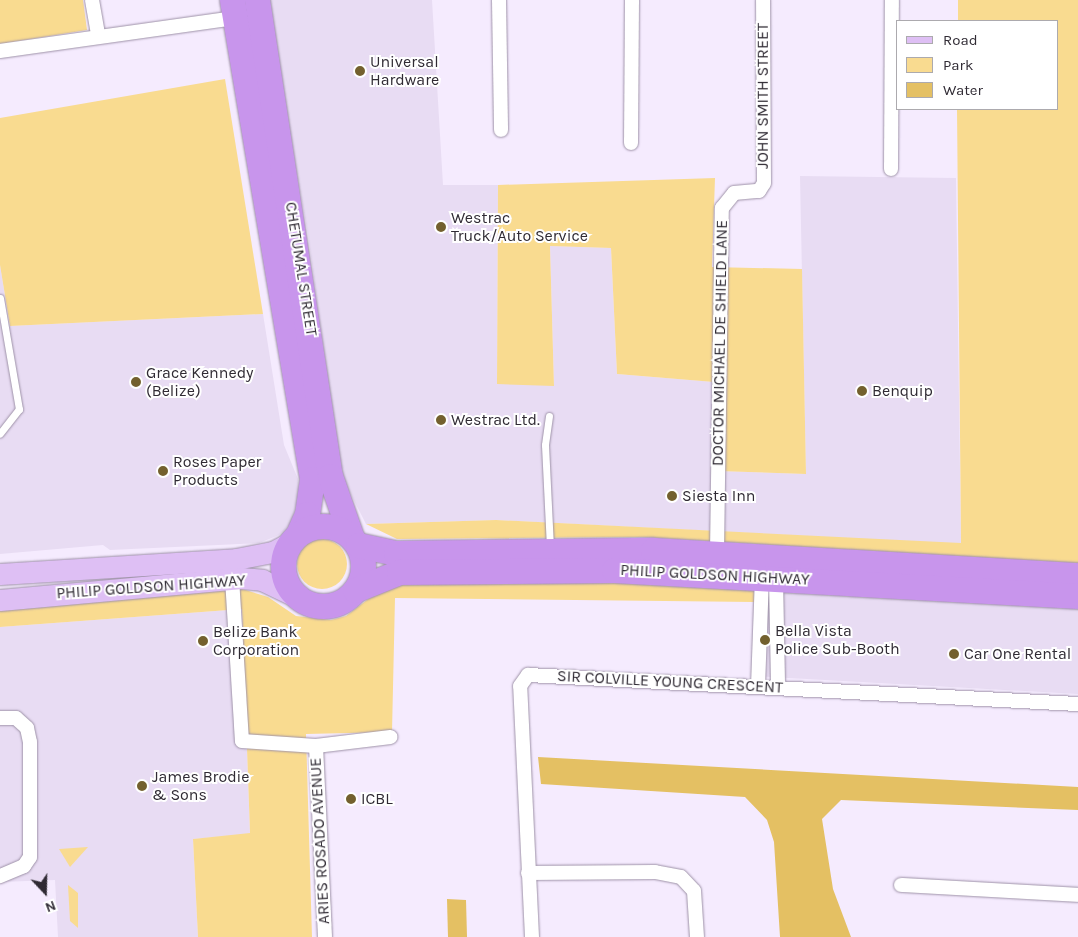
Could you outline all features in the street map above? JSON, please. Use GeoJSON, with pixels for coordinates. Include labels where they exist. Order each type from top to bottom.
{"type":"FeatureCollection","features":[{"type":"Feature","properties":{"kind":"highway","name":"CHETUMAL STREET"},"geometry":{"type":"LineString","coordinates":[[256,0],[277,200],[312,479],[309,506],[295,538]]}},
{"type":"Feature","properties":{"kind":"highway","name":"CHETUMAL STREET"},"geometry":{"type":"LineString","coordinates":[[233,9],[277,200],[330,476],[354,540]]}},
{"type":"Feature","properties":{"kind":"highway"},"geometry":{"type":"LineString","coordinates":[[325,526],[354,540],[364,568],[355,590],[328,606],[299,598],[284,571],[295,538],[325,526]]}},
{"type":"Feature","properties":{"kind":"highway","name":"PHILIP GOLDSON HIGHWAY"},"geometry":{"type":"LineString","coordinates":[[354,540],[396,553],[550,551],[717,553],[1078,574]]}},
{"type":"Feature","properties":{"kind":"highway","name":"PHILIP GOLDSON HIGHWAY"},"geometry":{"type":"LineString","coordinates":[[355,590],[398,572],[614,570],[1078,596]]}},
{"type":"Feature","properties":{"kind":"main road","name":"PHILIP GOLDSON HIGHWAY"},"geometry":{"type":"LineString","coordinates":[[0,574],[192,563],[255,556],[295,538]]}},
{"type":"Feature","properties":{"kind":"main road","name":"PHILIP GOLDSON HIGHWAY"},"geometry":{"type":"LineString","coordinates":[[0,600],[232,578],[262,580],[299,598]]}},
{"type":"Feature","properties":{"kind":"street"},"geometry":{"type":"LineString","coordinates":[[92,0],[98,34]]}},
{"type":"Feature","properties":{"kind":"street"},"geometry":{"type":"LineString","coordinates":[[499,0],[502,130]]}},
{"type":"Feature","properties":{"kind":"street"},"geometry":{"type":"LineString","coordinates":[[631,143],[632,0]]}},
{"type":"Feature","properties":{"kind":"street","name":"JOHN SMITH STREET"},"geometry":{"type":"LineString","coordinates":[[759,191],[764,183],[763,0]]}},
{"type":"Feature","properties":{"kind":"street"},"geometry":{"type":"LineString","coordinates":[[891,169],[892,0]]}},
{"type":"Feature","properties":{"kind":"street"},"geometry":{"type":"LineString","coordinates":[[0,52],[233,9]]}},
{"type":"Feature","properties":{"kind":"street","name":"DOCTOR MICHAEL DE SHIELD LANE"},"geometry":{"type":"LineString","coordinates":[[717,553],[722,208],[734,193],[759,191]]}},
{"type":"Feature","properties":{"kind":"street"},"geometry":{"type":"LineString","coordinates":[[232,578],[242,741],[316,746],[390,737]]}},
{"type":"Feature","properties":{"kind":"street"},"geometry":{"type":"LineString","coordinates":[[758,686],[769,579]]}},
{"type":"Feature","properties":{"kind":"street"},"geometry":{"type":"LineString","coordinates":[[769,579],[778,687]]}},
{"type":"Feature","properties":{"kind":"street","name":"SIR COLVILLE YOUNG CRESCENT"},"geometry":{"type":"LineString","coordinates":[[532,937],[520,686],[524,678],[758,686],[1078,704]]}},
{"type":"Feature","properties":{"kind":"street"},"geometry":{"type":"LineString","coordinates":[[0,718],[16,718],[27,728],[30,800],[30,857],[24,866],[0,876]]}},
{"type":"Feature","properties":{"kind":"street","name":"ARIES ROSADO AVENUE"},"geometry":{"type":"LineString","coordinates":[[316,746],[325,937]]}},
{"type":"Feature","properties":{"kind":"street"},"geometry":{"type":"LineString","coordinates":[[528,873],[655,872],[681,877],[694,891],[697,937]]}},
{"type":"Feature","properties":{"kind":"street"},"geometry":{"type":"LineString","coordinates":[[901,886],[1078,896]]}},
{"type":"Feature","properties":{"kind":"lane"},"geometry":{"type":"LineString","coordinates":[[0,298],[19,409],[0,433]]}},
{"type":"Feature","properties":{"kind":"lane"},"geometry":{"type":"LineString","coordinates":[[549,416],[545,445],[550,551]]}},
{"type":"Feature","properties":{"kind":"shaded area"},"geometry":{"type":"Polygon","coordinates":[[[265,0],[432,0],[443,185],[498,185],[497,383],[554,385],[550,246],[611,248],[617,374],[714,382],[717,471],[806,474],[800,176],[956,178],[961,544],[496,520],[366,524],[341,475],[308,234],[265,0]]]}},
{"type":"Feature","properties":{"kind":"shaded area"},"geometry":{"type":"Polygon","coordinates":[[[0,265],[10,326],[263,314],[284,445],[298,479],[299,497],[291,523],[279,535],[259,543],[110,550],[103,545],[0,554],[0,265]]]}},
{"type":"Feature","properties":{"kind":"shaded area"},"geometry":{"type":"Polygon","coordinates":[[[754,583],[1078,603],[1078,694],[751,676],[754,583]]]}},
{"type":"Feature","properties":{"kind":"shaded area"},"geometry":{"type":"Polygon","coordinates":[[[242,609],[250,834],[193,839],[198,937],[58,937],[55,880],[0,882],[0,627],[242,609]]]}},
{"type":"Feature","properties":{"kind":"green space"},"geometry":{"type":"Polygon","coordinates":[[[0,0],[83,0],[87,30],[0,44],[0,0]]]}},
{"type":"Feature","properties":{"kind":"green space"},"geometry":{"type":"Polygon","coordinates":[[[958,0],[1078,0],[1078,564],[642,537],[397,539],[366,524],[496,520],[961,543],[957,110],[1058,110],[1058,20],[958,20],[958,0]]]}},
{"type":"Feature","properties":{"kind":"green space"},"geometry":{"type":"Polygon","coordinates":[[[225,79],[263,314],[10,326],[0,265],[0,118],[225,79]]]}},
{"type":"Feature","properties":{"kind":"green space"},"geometry":{"type":"Polygon","coordinates":[[[715,178],[712,267],[802,269],[806,474],[717,471],[714,382],[617,374],[611,248],[550,246],[554,386],[497,384],[498,185],[715,178]]]}},
{"type":"Feature","properties":{"kind":"green space"},"geometry":{"type":"Polygon","coordinates":[[[322,539],[336,543],[343,550],[347,564],[343,578],[336,585],[322,589],[308,585],[301,578],[297,564],[301,550],[308,543],[322,539]]]}},
{"type":"Feature","properties":{"kind":"green space"},"geometry":{"type":"Polygon","coordinates":[[[433,577],[754,583],[754,602],[395,598],[392,732],[306,734],[312,937],[198,937],[193,839],[250,833],[242,609],[0,627],[0,609],[239,588],[268,597],[296,616],[331,620],[346,616],[384,587],[433,577]]]}},
{"type":"Feature","properties":{"kind":"green space"},"geometry":{"type":"Polygon","coordinates":[[[88,847],[70,867],[59,849],[88,847]]]}},
{"type":"Feature","properties":{"kind":"green space"},"geometry":{"type":"Polygon","coordinates":[[[68,885],[78,893],[78,928],[70,921],[68,885]]]}},
{"type":"Feature","properties":{"kind":"water"},"geometry":{"type":"Polygon","coordinates":[[[538,757],[1078,787],[1078,810],[841,800],[822,819],[833,889],[851,937],[780,937],[774,842],[767,820],[745,797],[541,784],[538,757]]]}},
{"type":"Feature","properties":{"kind":"water"},"geometry":{"type":"Polygon","coordinates":[[[447,899],[466,900],[467,937],[448,937],[447,899]]]}},
{"type":"Feature","properties":{"kind":"place","name":"Universal Hardware"},"geometry":{"type":"Point","coordinates":[360,71]}},
{"type":"Feature","properties":{"kind":"place","name":"Westrac Truck/Auto Service"},"geometry":{"type":"Point","coordinates":[441,227]}},
{"type":"Feature","properties":{"kind":"place","name":"Grace Kennedy (Belize)"},"geometry":{"type":"Point","coordinates":[136,382]}},
{"type":"Feature","properties":{"kind":"place","name":"Benquip"},"geometry":{"type":"Point","coordinates":[862,391]}},
{"type":"Feature","properties":{"kind":"place","name":"Westrac Ltd."},"geometry":{"type":"Point","coordinates":[441,420]}},
{"type":"Feature","properties":{"kind":"place","name":"Roses Paper Products"},"geometry":{"type":"Point","coordinates":[163,471]}},
{"type":"Feature","properties":{"kind":"place","name":"Siesta Inn"},"geometry":{"type":"Point","coordinates":[672,496]}},
{"type":"Feature","properties":{"kind":"place","name":"Bella Vista Police Sub-Booth"},"geometry":{"type":"Point","coordinates":[765,640]}},
{"type":"Feature","properties":{"kind":"place","name":"Belize Bank Corporation"},"geometry":{"type":"Point","coordinates":[203,641]}},
{"type":"Feature","properties":{"kind":"place","name":"Car One Rental"},"geometry":{"type":"Point","coordinates":[954,654]}},
{"type":"Feature","properties":{"kind":"place","name":"James Brodie & Sons"},"geometry":{"type":"Point","coordinates":[142,786]}},
{"type":"Feature","properties":{"kind":"place","name":"ICBL"},"geometry":{"type":"Point","coordinates":[351,799]}}]}
